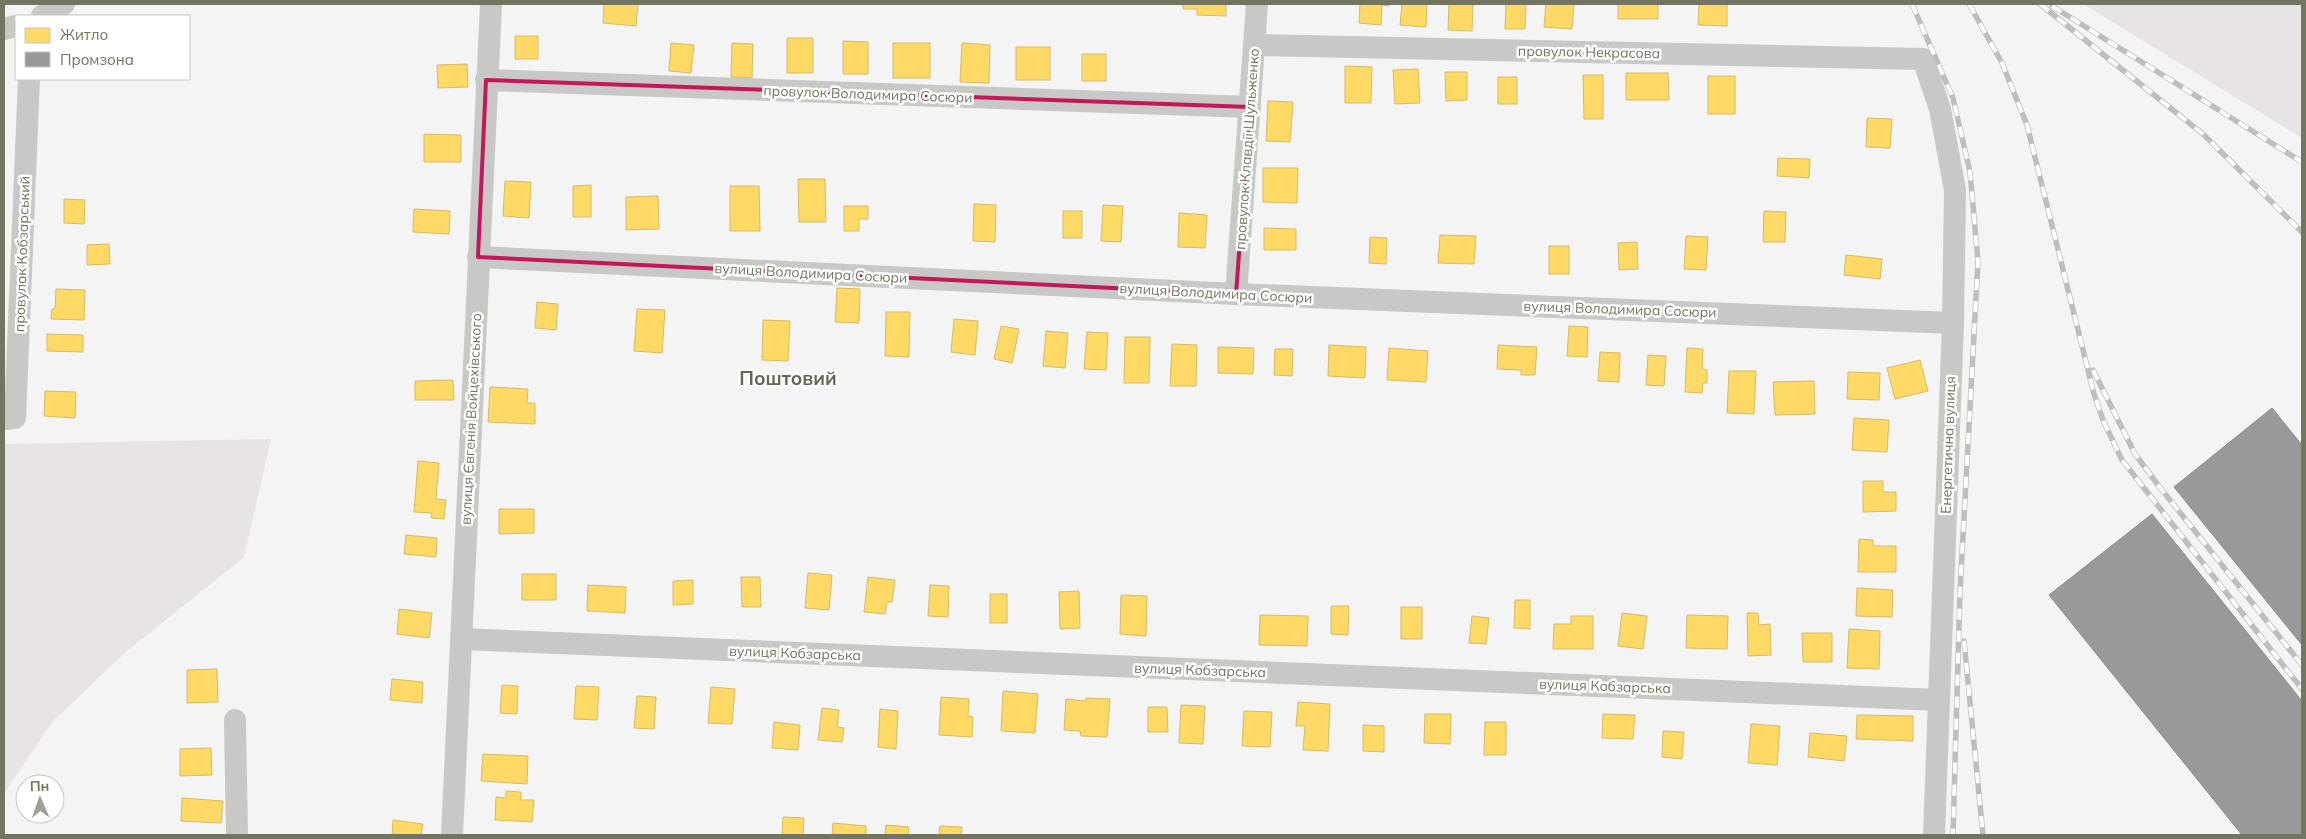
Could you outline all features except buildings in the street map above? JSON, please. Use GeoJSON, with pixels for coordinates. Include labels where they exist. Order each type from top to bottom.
{"type":"FeatureCollection","features":[{"type":"Feature","properties":{"kind":"street"},"geometry":{"type":"LineString","coordinates":[[44,15],[64,4]]}},
{"type":"Feature","properties":{"kind":"street","name":"вулиця Євгенія Войцехівського"},"geometry":{"type":"LineString","coordinates":[[452,835],[491,4]]}},
{"type":"Feature","properties":{"kind":"street","name":"провулок Клавдії Шульженко"},"geometry":{"type":"LineString","coordinates":[[1236,294],[1258,4]]}},
{"type":"Feature","properties":{"kind":"street","name":"провулок Некрасова"},"geometry":{"type":"LineString","coordinates":[[1254,45],[1924,59]]}},
{"type":"Feature","properties":{"kind":"street","name":"Енергетична вулиця"},"geometry":{"type":"LineString","coordinates":[[1924,59],[1940,108],[1955,190],[1953,323],[1934,835]]}},
{"type":"Feature","properties":{"kind":"street","name":"провулок Кобзарський"},"geometry":{"type":"LineString","coordinates":[[4,419],[16,418],[29,80]]}},
{"type":"Feature","properties":{"kind":"street","name":"провулок Володимира Сосюри"},"geometry":{"type":"LineString","coordinates":[[486,80],[1250,107]]}},
{"type":"Feature","properties":{"kind":"street","name":"вулиця Володимира Сосюри"},"geometry":{"type":"LineString","coordinates":[[478,257],[1236,294],[1953,323]]}},
{"type":"Feature","properties":{"kind":"street","name":"вулиця Кобзарська"},"geometry":{"type":"LineString","coordinates":[[461,639],[1939,700]]}},
{"type":"Feature","properties":{"kind":"street"},"geometry":{"type":"LineString","coordinates":[[235,720],[236,835]]}},
{"type":"Feature","properties":{"kind":"highlighted area"},"geometry":{"type":"Polygon","coordinates":[[[486,80],[1250,107],[1236,294],[478,257],[486,80]]]}},
{"type":"Feature","properties":{"kind":"shaded area"},"geometry":{"type":"Polygon","coordinates":[[[2083,4],[2302,4],[2302,138],[2083,4]]]}},
{"type":"Feature","properties":{"kind":"shaded area"},"geometry":{"type":"Polygon","coordinates":[[[271,439],[244,557],[127,651],[53,721],[17,774],[15,774],[4,793],[4,444],[271,439]]]}},
{"type":"Feature","properties":{"kind":"railway"},"geometry":{"type":"LineString","coordinates":[[1912,4],[1953,98],[1970,172],[1978,261],[1960,591],[1953,835]]}},
{"type":"Feature","properties":{"kind":"railway"},"geometry":{"type":"LineString","coordinates":[[1969,4],[2002,63],[2027,125],[2094,394],[2103,420],[2122,460],[2302,689]]}},
{"type":"Feature","properties":{"kind":"railway"},"geometry":{"type":"LineString","coordinates":[[2040,4],[2203,134],[2302,232]]}},
{"type":"Feature","properties":{"kind":"railway"},"geometry":{"type":"LineString","coordinates":[[2052,6],[2302,162]]}},
{"type":"Feature","properties":{"kind":"railway"},"geometry":{"type":"LineString","coordinates":[[2093,370],[2135,454],[2302,665]]}},
{"type":"Feature","properties":{"kind":"railway"},"geometry":{"type":"LineString","coordinates":[[1964,641],[1983,835]]}},
{"type":"Feature","properties":{"kind":"district","name":"Поштовий"},"geometry":{"type":"Point","coordinates":[788,378]}}]}
